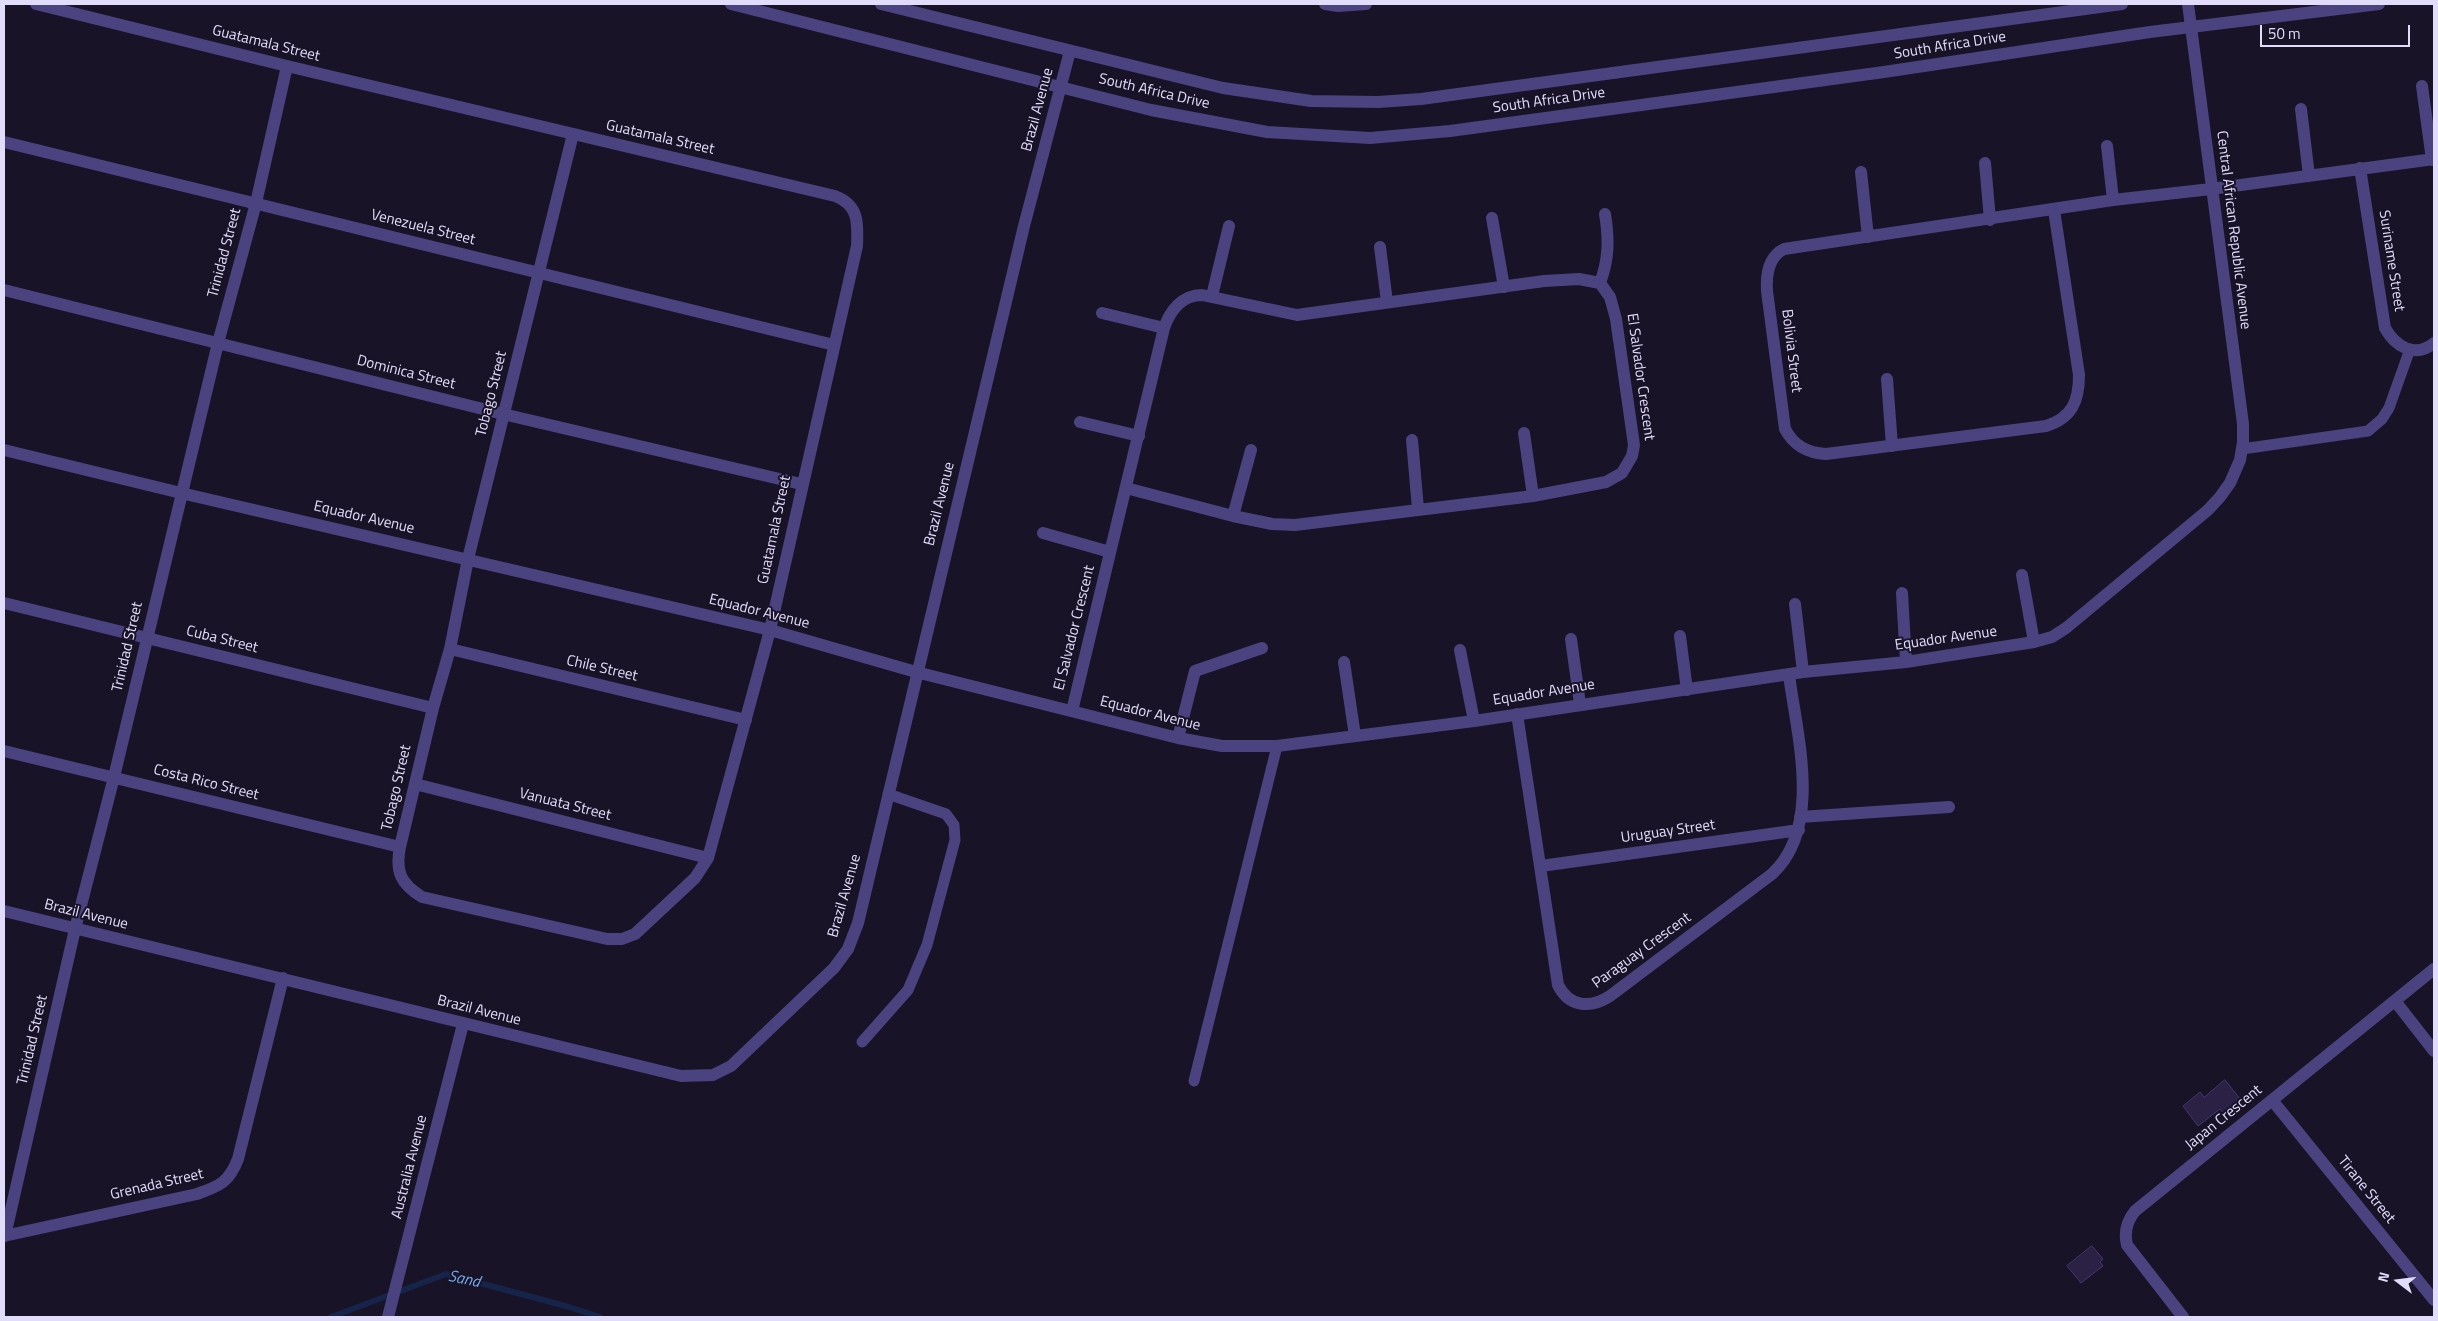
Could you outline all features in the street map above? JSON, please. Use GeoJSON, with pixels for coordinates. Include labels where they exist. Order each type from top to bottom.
{"type":"FeatureCollection","features":[{"type":"Feature","properties":{"kind":"street","name":"Guatamala Street"},"geometry":{"type":"LineString","coordinates":[[36,4],[287,66],[835,196],[850,204],[856,214],[857,246],[801,484],[770,630]]}},
{"type":"Feature","properties":{"kind":"street","name":"South Africa Drive"},"geometry":{"type":"LineString","coordinates":[[731,4],[1151,110],[1267,132],[1340,138],[1388,138],[1864,75],[2191,27],[2379,4]]}},
{"type":"Feature","properties":{"kind":"street","name":"South Africa Drive"},"geometry":{"type":"LineString","coordinates":[[881,4],[1223,88],[1311,101],[1378,102],[1422,98],[2122,4]]}},
{"type":"Feature","properties":{"kind":"street"},"geometry":{"type":"LineString","coordinates":[[1325,4],[1338,6],[1366,4]]}},
{"type":"Feature","properties":{"kind":"street","name":"Central African Republic Avenue"},"geometry":{"type":"LineString","coordinates":[[2188,4],[2242,424],[2241,455]]}},
{"type":"Feature","properties":{"kind":"street","name":"Brazil Avenue"},"geometry":{"type":"LineString","coordinates":[[4,911],[681,1076],[702,1077],[723,1072],[834,968],[848,949],[860,915],[916,672],[1024,226],[1070,51]]}},
{"type":"Feature","properties":{"kind":"street","name":"Trinidad Street"},"geometry":{"type":"LineString","coordinates":[[4,1236],[75,929],[114,777],[218,342],[256,203],[287,66]]}},
{"type":"Feature","properties":{"kind":"street"},"geometry":{"type":"LineString","coordinates":[[2211,189],[2360,168],[2433,160],[2422,86]]}},
{"type":"Feature","properties":{"kind":"street"},"geometry":{"type":"LineString","coordinates":[[2301,109],[2309,176]]}},
{"type":"Feature","properties":{"kind":"street","name":"Tobago Street"},"geometry":{"type":"LineString","coordinates":[[573,134],[540,275],[503,414],[468,558],[450,650],[433,708],[400,847],[398,866],[401,879],[410,889],[422,897],[607,939],[622,939],[635,934],[695,878],[708,858],[770,630]]}},
{"type":"Feature","properties":{"kind":"street","name":"Venezuela Street"},"geometry":{"type":"LineString","coordinates":[[4,142],[834,346]]}},
{"type":"Feature","properties":{"kind":"street"},"geometry":{"type":"LineString","coordinates":[[2106,146],[2114,200]]}},
{"type":"Feature","properties":{"kind":"street"},"geometry":{"type":"LineString","coordinates":[[1985,163],[1990,220]]}},
{"type":"Feature","properties":{"kind":"street","name":"Suriname Street"},"geometry":{"type":"LineString","coordinates":[[2360,168],[2385,328],[2396,344],[2410,349]]}},
{"type":"Feature","properties":{"kind":"street"},"geometry":{"type":"LineString","coordinates":[[1861,172],[1868,237]]}},
{"type":"Feature","properties":{"kind":"street","name":"Bolivia Street"},"geometry":{"type":"LineString","coordinates":[[2054,210],[2079,375],[2078,395],[2071,410],[2057,422],[2046,426],[1818,454],[1806,451],[1789,437],[1783,416],[1767,291],[1768,269],[1778,252],[1791,247],[1990,220],[2114,200],[2211,189]]}},
{"type":"Feature","properties":{"kind":"street"},"geometry":{"type":"LineString","coordinates":[[1600,283],[1608,255],[1608,232],[1605,214]]}},
{"type":"Feature","properties":{"kind":"street"},"geometry":{"type":"LineString","coordinates":[[1492,218],[1504,286]]}},
{"type":"Feature","properties":{"kind":"street"},"geometry":{"type":"LineString","coordinates":[[1212,296],[1229,226]]}},
{"type":"Feature","properties":{"kind":"street"},"geometry":{"type":"LineString","coordinates":[[1380,247],[1387,302]]}},
{"type":"Feature","properties":{"kind":"street","name":"El Salvador Crescent"},"geometry":{"type":"LineString","coordinates":[[1072,711],[1164,328],[1170,314],[1184,300],[1196,295],[1212,296],[1297,315],[1565,279],[1587,279],[1600,283],[1610,297],[1616,319],[1634,436],[1632,456],[1622,473],[1606,482],[1533,496],[1295,525],[1272,524],[1234,516],[1126,488]]}},
{"type":"Feature","properties":{"kind":"street","name":"Dominica Street"},"geometry":{"type":"LineString","coordinates":[[4,290],[503,414],[801,484]]}},
{"type":"Feature","properties":{"kind":"street"},"geometry":{"type":"LineString","coordinates":[[1102,313],[1164,328]]}},
{"type":"Feature","properties":{"kind":"street"},"geometry":{"type":"LineString","coordinates":[[2410,349],[2419,350],[2434,344]]}},
{"type":"Feature","properties":{"kind":"street"},"geometry":{"type":"LineString","coordinates":[[1887,379],[1892,446]]}},
{"type":"Feature","properties":{"kind":"street"},"geometry":{"type":"LineString","coordinates":[[1080,422],[1139,436]]}},
{"type":"Feature","properties":{"kind":"street"},"geometry":{"type":"LineString","coordinates":[[1524,433],[1533,496]]}},
{"type":"Feature","properties":{"kind":"street"},"geometry":{"type":"LineString","coordinates":[[1412,440],[1418,509]]}},
{"type":"Feature","properties":{"kind":"street","name":"Equador Avenue"},"geometry":{"type":"LineString","coordinates":[[4,450],[770,630],[916,672],[1178,738],[1222,746],[1277,746],[1474,721],[1803,672],[1906,662],[2034,642],[2052,636],[2066,628],[2208,510],[2230,483],[2241,455]]}},
{"type":"Feature","properties":{"kind":"street"},"geometry":{"type":"LineString","coordinates":[[1234,516],[1251,450]]}},
{"type":"Feature","properties":{"kind":"street","name":"El Salvador Crescent"},"geometry":{"type":"LineString","coordinates":[[1043,533],[1110,552]]}},
{"type":"Feature","properties":{"kind":"street"},"geometry":{"type":"LineString","coordinates":[[2022,575],[2034,642]]}},
{"type":"Feature","properties":{"kind":"street"},"geometry":{"type":"LineString","coordinates":[[1902,593],[1906,662]]}},
{"type":"Feature","properties":{"kind":"street","name":"Cuba Street"},"geometry":{"type":"LineString","coordinates":[[4,603],[433,708]]}},
{"type":"Feature","properties":{"kind":"street"},"geometry":{"type":"LineString","coordinates":[[1795,604],[1803,672]]}},
{"type":"Feature","properties":{"kind":"street"},"geometry":{"type":"LineString","coordinates":[[1680,636],[1687,690]]}},
{"type":"Feature","properties":{"kind":"street"},"geometry":{"type":"LineString","coordinates":[[1571,639],[1580,704]]}},
{"type":"Feature","properties":{"kind":"street"},"geometry":{"type":"LineString","coordinates":[[1178,738],[1195,671],[1262,648]]}},
{"type":"Feature","properties":{"kind":"street","name":"Chile Street"},"geometry":{"type":"LineString","coordinates":[[450,650],[746,720]]}},
{"type":"Feature","properties":{"kind":"street"},"geometry":{"type":"LineString","coordinates":[[1460,650],[1474,721]]}},
{"type":"Feature","properties":{"kind":"street"},"geometry":{"type":"LineString","coordinates":[[1344,662],[1355,736]]}},
{"type":"Feature","properties":{"kind":"street","name":"Paraguay Crescent"},"geometry":{"type":"LineString","coordinates":[[1517,714],[1558,985],[1566,998],[1576,1003],[1594,1004],[1610,996],[1772,874],[1784,861],[1800,824],[1803,783],[1789,675]]}},
{"type":"Feature","properties":{"kind":"street","name":"Costa Rico Street"},"geometry":{"type":"LineString","coordinates":[[4,751],[400,847]]}},
{"type":"Feature","properties":{"kind":"street","name":"Vanuata Street"},"geometry":{"type":"LineString","coordinates":[[415,784],[708,858]]}},
{"type":"Feature","properties":{"kind":"street","name":"Uruguay Street"},"geometry":{"type":"LineString","coordinates":[[1541,866],[1800,824],[1949,808]]}},
{"type":"Feature","properties":{"kind":"street","name":"Japan Crescent"},"geometry":{"type":"LineString","coordinates":[[2184,1317],[2127,1245],[2125,1234],[2130,1217],[2134,1211],[2434,969]]}},
{"type":"Feature","properties":{"kind":"street","name":"Grenada Street"},"geometry":{"type":"LineString","coordinates":[[4,1236],[197,1194],[215,1188],[226,1180],[238,1159],[283,978]]}},
{"type":"Feature","properties":{"kind":"street"},"geometry":{"type":"LineString","coordinates":[[2395,1001],[2434,1051]]}},
{"type":"Feature","properties":{"kind":"street","name":"Australia Avenue"},"geometry":{"type":"LineString","coordinates":[[388,1317],[463,1024]]}},
{"type":"Feature","properties":{"kind":"street","name":"Tirane Street"},"geometry":{"type":"LineString","coordinates":[[2272,1100],[2434,1300]]}},
{"type":"Feature","properties":{"kind":"lane"},"geometry":{"type":"LineString","coordinates":[[2241,455],[2368,431],[2382,419],[2389,408],[2410,349]]}},
{"type":"Feature","properties":{"kind":"lane"},"geometry":{"type":"LineString","coordinates":[[1194,1081],[1277,746]]}},
{"type":"Feature","properties":{"kind":"lane"},"geometry":{"type":"LineString","coordinates":[[862,1042],[908,990],[927,945],[955,840],[954,826],[946,814],[888,794]]}},
{"type":"Feature","properties":{"kind":"building"},"geometry":{"type":"Polygon","coordinates":[[[2225,1080],[2241,1100],[2223,1113],[2220,1109],[2198,1126],[2183,1106],[2200,1092],[2204,1097],[2225,1080]]]}},
{"type":"Feature","properties":{"kind":"building"},"geometry":{"type":"Polygon","coordinates":[[[2092,1246],[2103,1259],[2100,1262],[2103,1266],[2081,1283],[2067,1266],[2092,1246]]]}},
{"type":"Feature","properties":{"kind":"waterway","name":"Sand"},"geometry":{"type":"LineString","coordinates":[[331,1317],[446,1274],[600,1317]]}}]}
